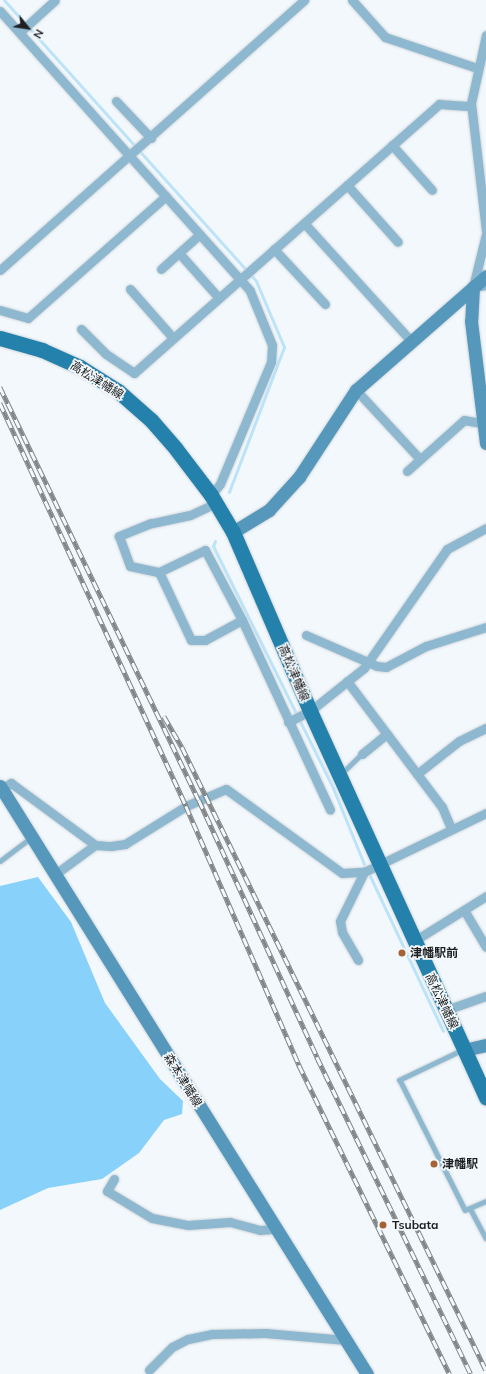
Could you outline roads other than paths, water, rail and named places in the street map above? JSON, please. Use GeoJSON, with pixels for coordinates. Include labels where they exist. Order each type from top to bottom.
{"type":"FeatureCollection","features":[{"type":"Feature","properties":{"kind":"main road"},"geometry":{"type":"LineString","coordinates":[[233,532],[269,510],[299,477],[356,390],[486,276]]}},
{"type":"Feature","properties":{"kind":"main road"},"geometry":{"type":"LineString","coordinates":[[472,287],[471,321],[486,443]]}},
{"type":"Feature","properties":{"kind":"main road","name":"高松津幡線"},"geometry":{"type":"LineString","coordinates":[[5,339],[42,350],[80,367],[118,391],[151,420],[176,449],[213,499],[233,532],[298,718],[339,775],[486,1098]]}},
{"type":"Feature","properties":{"kind":"main road","name":"森本津幡線"},"geometry":{"type":"LineString","coordinates":[[1,787],[54,875],[367,1374]]}},
{"type":"Feature","properties":{"kind":"main road"},"geometry":{"type":"LineString","coordinates":[[464,1050],[486,1045]]}},
{"type":"Feature","properties":{"kind":"street"},"geometry":{"type":"LineString","coordinates":[[25,27],[55,0]]}},
{"type":"Feature","properties":{"kind":"street"},"geometry":{"type":"LineString","coordinates":[[0,270],[151,138],[304,0]]}},
{"type":"Feature","properties":{"kind":"street"},"geometry":{"type":"LineString","coordinates":[[352,0],[385,37],[477,68]]}},
{"type":"Feature","properties":{"kind":"street"},"geometry":{"type":"LineString","coordinates":[[0,11],[25,27],[136,151],[166,196],[200,234],[242,277],[250,290],[272,345],[271,362],[213,499],[190,515],[151,523],[119,536],[130,566],[159,572],[205,550],[242,620],[298,718],[330,810]]}},
{"type":"Feature","properties":{"kind":"street"},"geometry":{"type":"LineString","coordinates":[[486,35],[477,68],[471,106],[486,230]]}},
{"type":"Feature","properties":{"kind":"street"},"geometry":{"type":"LineString","coordinates":[[116,101],[151,138]]}},
{"type":"Feature","properties":{"kind":"street"},"geometry":{"type":"LineString","coordinates":[[81,329],[106,354],[134,374],[218,298],[439,104],[471,106]]}},
{"type":"Feature","properties":{"kind":"street"},"geometry":{"type":"LineString","coordinates":[[392,145],[432,190]]}},
{"type":"Feature","properties":{"kind":"street"},"geometry":{"type":"LineString","coordinates":[[347,185],[398,242]]}},
{"type":"Feature","properties":{"kind":"street"},"geometry":{"type":"LineString","coordinates":[[0,310],[28,318],[166,196]]}},
{"type":"Feature","properties":{"kind":"street"},"geometry":{"type":"LineString","coordinates":[[304,223],[411,341]]}},
{"type":"Feature","properties":{"kind":"street"},"geometry":{"type":"LineString","coordinates":[[161,269],[200,234]]}},
{"type":"Feature","properties":{"kind":"street"},"geometry":{"type":"LineString","coordinates":[[486,234],[472,287],[486,285]]}},
{"type":"Feature","properties":{"kind":"street"},"geometry":{"type":"LineString","coordinates":[[274,249],[325,304]]}},
{"type":"Feature","properties":{"kind":"street"},"geometry":{"type":"LineString","coordinates":[[179,253],[218,298]]}},
{"type":"Feature","properties":{"kind":"street"},"geometry":{"type":"LineString","coordinates":[[130,289],[173,338]]}},
{"type":"Feature","properties":{"kind":"street"},"geometry":{"type":"LineString","coordinates":[[356,390],[420,459]]}},
{"type":"Feature","properties":{"kind":"street"},"geometry":{"type":"LineString","coordinates":[[407,471],[464,420],[484,425]]}},
{"type":"Feature","properties":{"kind":"street"},"geometry":{"type":"LineString","coordinates":[[298,718],[364,668],[447,549],[486,528]]}},
{"type":"Feature","properties":{"kind":"street"},"geometry":{"type":"LineString","coordinates":[[159,572],[191,640],[205,640],[242,620]]}},
{"type":"Feature","properties":{"kind":"street"},"geometry":{"type":"LineString","coordinates":[[306,634],[368,662],[386,667],[426,646],[486,626]]}},
{"type":"Feature","properties":{"kind":"street"},"geometry":{"type":"LineString","coordinates":[[347,681],[442,807],[451,828]]}},
{"type":"Feature","properties":{"kind":"street"},"geometry":{"type":"LineString","coordinates":[[417,774],[459,741],[486,728]]}},
{"type":"Feature","properties":{"kind":"street"},"geometry":{"type":"LineString","coordinates":[[362,754],[387,734]]}},
{"type":"Feature","properties":{"kind":"street"},"geometry":{"type":"LineString","coordinates":[[1,787],[11,782],[95,845]]}},
{"type":"Feature","properties":{"kind":"street"},"geometry":{"type":"LineString","coordinates":[[54,875],[95,845],[125,844],[186,806],[226,789],[342,872],[364,872],[451,828],[486,813]]}},
{"type":"Feature","properties":{"kind":"street"},"geometry":{"type":"LineString","coordinates":[[358,960],[342,932],[340,921],[364,872]]}},
{"type":"Feature","properties":{"kind":"street"},"geometry":{"type":"LineString","coordinates":[[414,941],[486,896]]}},
{"type":"Feature","properties":{"kind":"street"},"geometry":{"type":"LineString","coordinates":[[464,910],[486,947]]}},
{"type":"Feature","properties":{"kind":"street"},"geometry":{"type":"LineString","coordinates":[[446,1010],[486,996]]}},
{"type":"Feature","properties":{"kind":"street"},"geometry":{"type":"LineString","coordinates":[[114,1179],[107,1191],[152,1218],[188,1225],[230,1222],[260,1230],[276,1229]]}},
{"type":"Feature","properties":{"kind":"street"},"geometry":{"type":"LineString","coordinates":[[149,1370],[172,1347],[188,1339],[212,1334],[265,1333],[346,1340]]}},
{"type":"Feature","properties":{"kind":"lane"},"geometry":{"type":"LineString","coordinates":[[339,775],[362,754]]}},
{"type":"Feature","properties":{"kind":"lane"},"geometry":{"type":"LineString","coordinates":[[0,861],[31,837]]}},
{"type":"Feature","properties":{"kind":"lane"},"geometry":{"type":"LineString","coordinates":[[464,1050],[400,1080],[465,1210],[486,1201]]}},
{"type":"Feature","properties":{"kind":"lane"},"geometry":{"type":"LineString","coordinates":[[470,1208],[486,1238]]}},
{"type":"Feature","properties":{"kind":"waterway"},"geometry":{"type":"LineString","coordinates":[[4,0],[256,281],[284,347],[229,492]]}},
{"type":"Feature","properties":{"kind":"waterway"},"geometry":{"type":"LineString","coordinates":[[215,541],[213,546],[333,788],[364,864]]}},
{"type":"Feature","properties":{"kind":"waterway"},"geometry":{"type":"LineString","coordinates":[[370,876],[443,1031]]}},
{"type":"Feature","properties":{"kind":"railway"},"geometry":{"type":"LineString","coordinates":[[0,387],[199,800],[317,1057],[471,1374]]}},
{"type":"Feature","properties":{"kind":"railway"},"geometry":{"type":"LineString","coordinates":[[0,403],[186,806],[299,1065],[450,1374]]}},
{"type":"Feature","properties":{"kind":"railway"},"geometry":{"type":"LineString","coordinates":[[164,716],[182,747],[486,1370]]}},
{"type":"Feature","properties":{"kind":"place","name":"津幡駅前"},"geometry":{"type":"Point","coordinates":[402,953]}},
{"type":"Feature","properties":{"kind":"place","name":"津幡駅"},"geometry":{"type":"Point","coordinates":[434,1164]}},
{"type":"Feature","properties":{"kind":"place","name":"Tsubata"},"geometry":{"type":"Point","coordinates":[383,1225]}}]}
